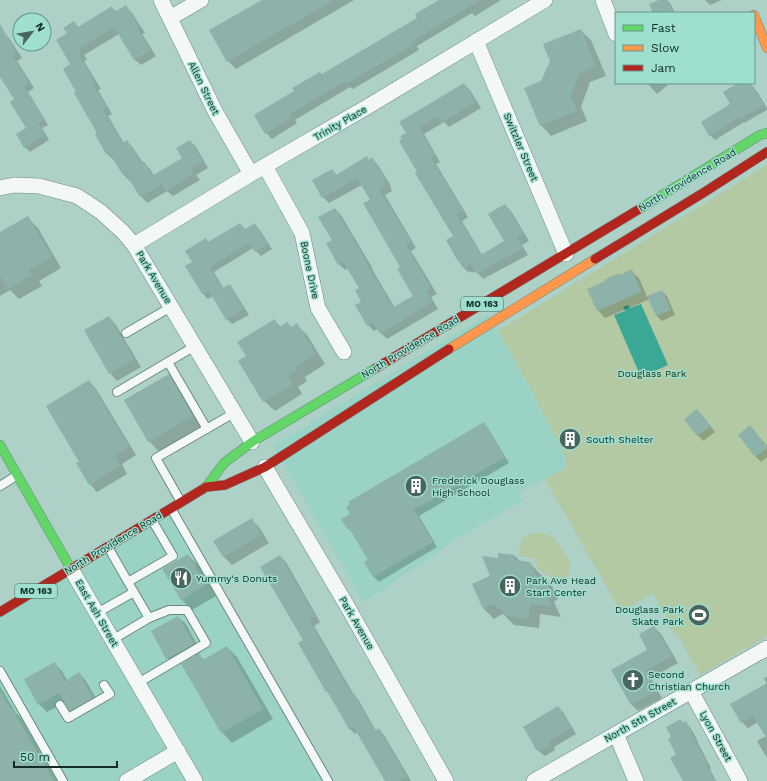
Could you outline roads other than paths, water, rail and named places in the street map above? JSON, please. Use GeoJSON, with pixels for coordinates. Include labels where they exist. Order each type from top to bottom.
{"type":"FeatureCollection","features":[{"type":"Feature","properties":{"kind":"main road"},"geometry":{"type":"LineString","coordinates":[[755,19],[767,48]]}},
{"type":"Feature","properties":{"kind":"main road","name":"North Providence Road"},"geometry":{"type":"LineString","coordinates":[[0,612],[206,487],[224,462],[250,449],[312,406],[566,254],[760,135],[767,133]]}},
{"type":"Feature","properties":{"kind":"main road","name":"North Providence Road"},"geometry":{"type":"LineString","coordinates":[[206,487],[225,485],[703,193],[767,152]]}},
{"type":"Feature","properties":{"kind":"main road"},"geometry":{"type":"LineString","coordinates":[[274,440],[312,406]]}},
{"type":"Feature","properties":{"kind":"main road","name":"East Ash Street"},"geometry":{"type":"LineString","coordinates":[[0,445],[71,569]]}},
{"type":"Feature","properties":{"kind":"main road"},"geometry":{"type":"LineString","coordinates":[[225,485],[242,467]]}},
{"type":"Feature","properties":{"kind":"street","name":"Allen Street"},"geometry":{"type":"LineString","coordinates":[[161,0],[216,113],[251,174]]}},
{"type":"Feature","properties":{"kind":"street"},"geometry":{"type":"LineString","coordinates":[[170,18],[201,0]]}},
{"type":"Feature","properties":{"kind":"street","name":"Trinity Place"},"geometry":{"type":"LineString","coordinates":[[134,244],[367,107],[544,0]]}},
{"type":"Feature","properties":{"kind":"street"},"geometry":{"type":"LineString","coordinates":[[603,0],[615,31]]}},
{"type":"Feature","properties":{"kind":"street","name":"Switzler Street"},"geometry":{"type":"LineString","coordinates":[[476,41],[566,254]]}},
{"type":"Feature","properties":{"kind":"street","name":"Boone Drive"},"geometry":{"type":"LineString","coordinates":[[265,166],[302,233],[318,308],[344,352]]}},
{"type":"Feature","properties":{"kind":"street","name":"Park Avenue"},"geometry":{"type":"LineString","coordinates":[[0,188],[14,185],[39,186],[77,196],[101,212],[123,232],[134,244],[195,346],[234,413],[250,449]]}},
{"type":"Feature","properties":{"kind":"street","name":"Park Avenue"},"geometry":{"type":"LineString","coordinates":[[264,461],[446,781]]}},
{"type":"Feature","properties":{"kind":"street","name":"East Ash Street"},"geometry":{"type":"LineString","coordinates":[[71,569],[195,781]]}},
{"type":"Feature","properties":{"kind":"street","name":"North 5th Street"},"geometry":{"type":"LineString","coordinates":[[534,781],[767,648]]}},
{"type":"Feature","properties":{"kind":"street","name":"Lyon Street"},"geometry":{"type":"LineString","coordinates":[[691,691],[740,781]]}},
{"type":"Feature","properties":{"kind":"street"},"geometry":{"type":"LineString","coordinates":[[616,734],[636,781]]}},
{"type":"Feature","properties":{"kind":"street"},"geometry":{"type":"LineString","coordinates":[[127,781],[178,751]]}},
{"type":"Feature","properties":{"kind":"lane"},"geometry":{"type":"LineString","coordinates":[[126,333],[171,307]]}},
{"type":"Feature","properties":{"kind":"lane"},"geometry":{"type":"LineString","coordinates":[[117,392],[195,346]]}},
{"type":"Feature","properties":{"kind":"lane"},"geometry":{"type":"LineString","coordinates":[[168,362],[207,429]]}},
{"type":"Feature","properties":{"kind":"lane"},"geometry":{"type":"LineString","coordinates":[[181,502],[156,458],[234,413]]}},
{"type":"Feature","properties":{"kind":"lane"},"geometry":{"type":"LineString","coordinates":[[0,486],[17,475]]}},
{"type":"Feature","properties":{"kind":"lane"},"geometry":{"type":"LineString","coordinates":[[171,508],[328,781]]}},
{"type":"Feature","properties":{"kind":"lane"},"geometry":{"type":"LineString","coordinates":[[128,582],[173,556],[152,520]]}},
{"type":"Feature","properties":{"kind":"lane"},"geometry":{"type":"LineString","coordinates":[[108,547],[149,618]]}},
{"type":"Feature","properties":{"kind":"lane"},"geometry":{"type":"LineString","coordinates":[[97,613],[134,592]]}},
{"type":"Feature","properties":{"kind":"lane"},"geometry":{"type":"LineString","coordinates":[[112,640],[149,618],[169,610],[187,610],[206,643],[138,684]]}},
{"type":"Feature","properties":{"kind":"lane"},"geometry":{"type":"LineString","coordinates":[[0,671],[64,781]]}},
{"type":"Feature","properties":{"kind":"lane"},"geometry":{"type":"LineString","coordinates":[[60,705],[68,718],[110,694],[104,685]]}},
{"type":"Feature","properties":{"kind":"place","name":"South Shelter"},"geometry":{"type":"Point","coordinates":[570,439]}},
{"type":"Feature","properties":{"kind":"place","name":"Frederick Douglass High School"},"geometry":{"type":"Point","coordinates":[416,486]}},
{"type":"Feature","properties":{"kind":"place","name":"Yummy's Donuts"},"geometry":{"type":"Point","coordinates":[181,578]}},
{"type":"Feature","properties":{"kind":"place","name":"Park Ave Head Start Center"},"geometry":{"type":"Point","coordinates":[510,586]}},
{"type":"Feature","properties":{"kind":"place","name":"Douglass Park Skate Park"},"geometry":{"type":"Point","coordinates":[699,615]}},
{"type":"Feature","properties":{"kind":"place","name":"Second Christian Church"},"geometry":{"type":"Point","coordinates":[633,680]}},
{"type":"Feature","properties":{"kind":"park label","name":"Douglass Park"},"geometry":{"type":"Point","coordinates":[652,373]}}]}
